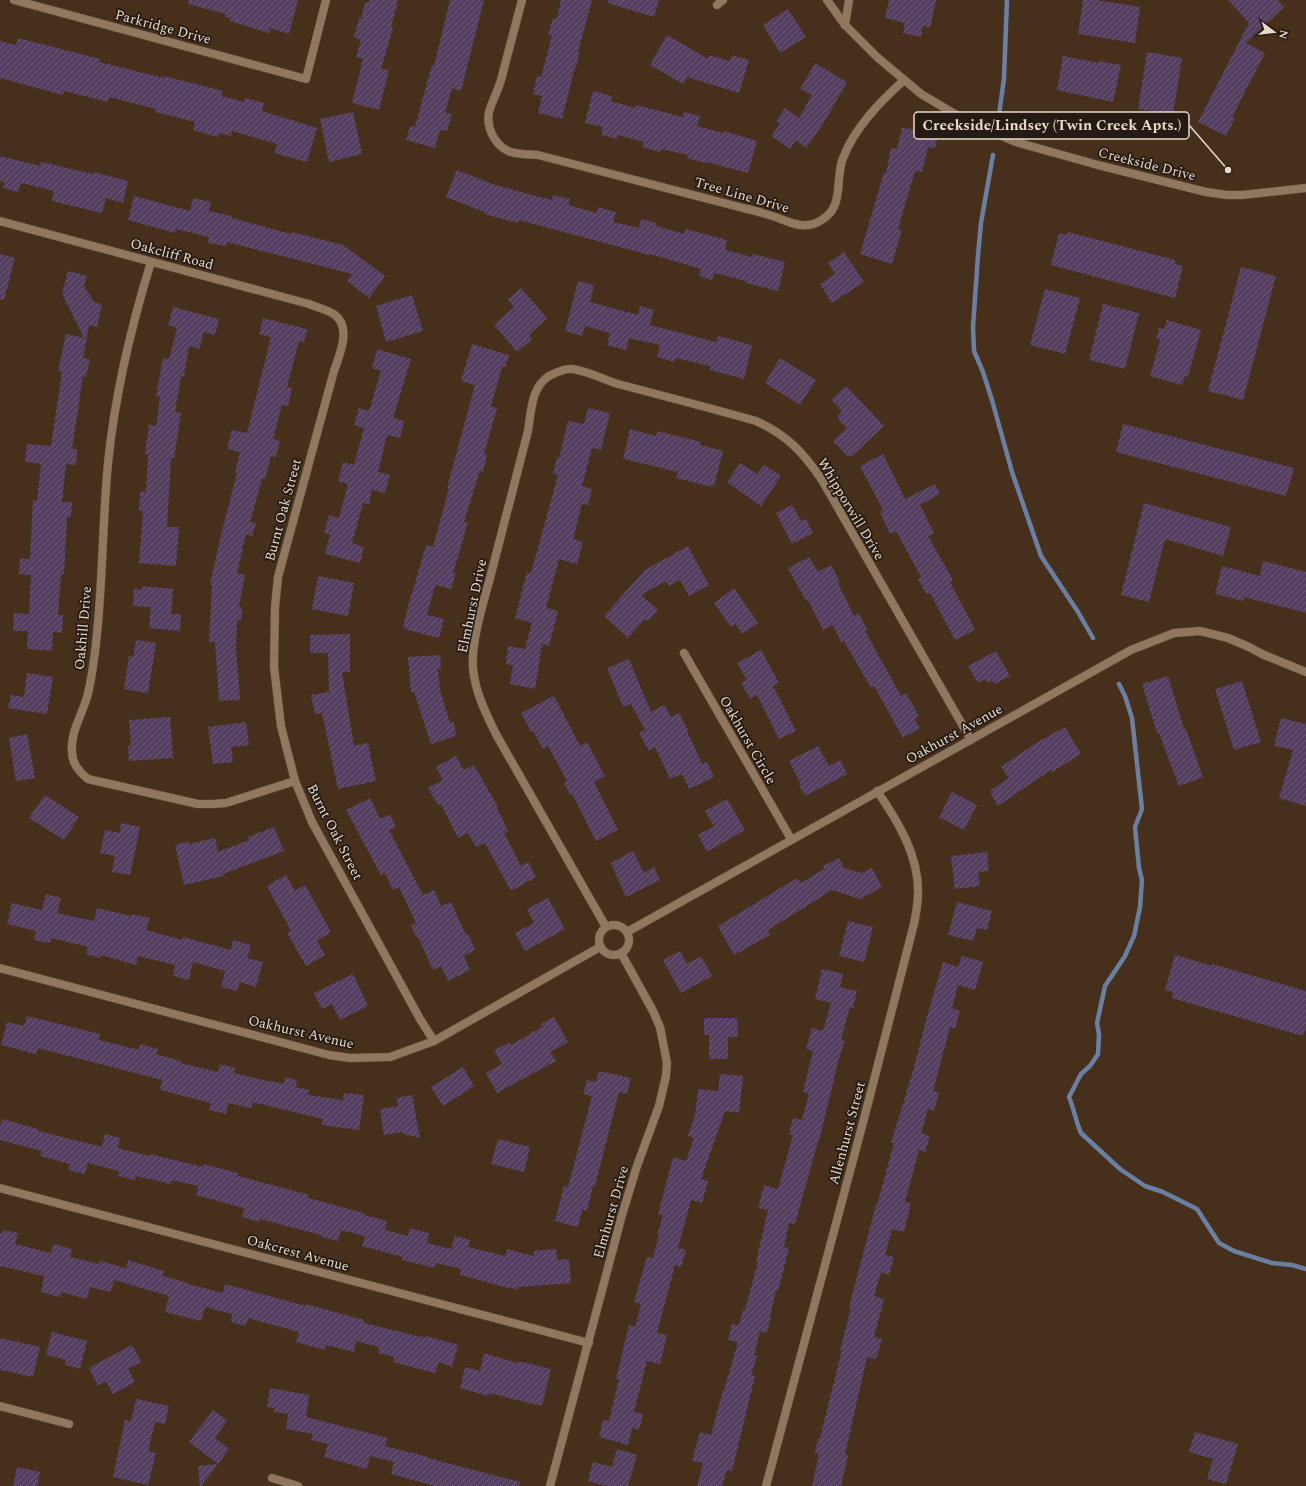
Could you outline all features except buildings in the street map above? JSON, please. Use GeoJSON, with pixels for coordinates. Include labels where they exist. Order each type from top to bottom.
{"type":"FeatureCollection","features":[{"type":"Feature","properties":{"kind":"street","name":"Parkridge Drive"},"geometry":{"type":"LineString","coordinates":[[14,0],[306,79],[326,0]]}},
{"type":"Feature","properties":{"kind":"street","name":"Tree Line Drive"},"geometry":{"type":"LineString","coordinates":[[522,0],[500,82],[490,111],[489,128],[495,139],[508,151],[538,155],[738,206],[771,215],[798,225],[807,226],[829,215],[834,208],[838,192],[839,171],[849,146],[858,130],[884,98],[904,80]]}},
{"type":"Feature","properties":{"kind":"street","name":"Creekside Drive"},"geometry":{"type":"LineString","coordinates":[[827,0],[845,25],[877,57],[921,94],[965,120],[1016,142],[1098,165],[1206,192],[1227,195],[1242,195],[1306,188]]}},
{"type":"Feature","properties":{"kind":"street"},"geometry":{"type":"LineString","coordinates":[[845,25],[849,0]]}},
{"type":"Feature","properties":{"kind":"street","name":"Oakcliff Road"},"geometry":{"type":"LineString","coordinates":[[0,221],[309,304],[335,315]]}},
{"type":"Feature","properties":{"kind":"street","name":"Oakhill Drive"},"geometry":{"type":"LineString","coordinates":[[151,262],[124,362],[116,406],[108,462],[95,653],[87,697],[72,740],[74,763],[80,773],[88,779],[198,804],[226,803],[294,781]]}},
{"type":"Feature","properties":{"kind":"street","name":"Burnt Oak Street"},"geometry":{"type":"LineString","coordinates":[[335,315],[341,323],[343,331],[341,350],[278,577],[275,607],[274,667],[281,726],[294,781],[312,822],[420,1019],[434,1041]]}},
{"type":"Feature","properties":{"kind":"street","name":"Whipporwill Drive"},"geometry":{"type":"LineString","coordinates":[[541,383],[548,377],[560,371],[570,369],[582,371],[614,382],[756,421],[792,442],[822,480],[971,740]]}},
{"type":"Feature","properties":{"kind":"street","name":"Elmhurst Drive"},"geometry":{"type":"LineString","coordinates":[[541,383],[532,407],[528,431],[484,602],[476,638],[473,667],[475,683],[482,706],[496,736],[606,927]]}},
{"type":"Feature","properties":{"kind":"street","name":"Oakhurst Avenue"},"geometry":{"type":"LineString","coordinates":[[627,932],[1131,650],[1174,633],[1200,631],[1228,638],[1306,672]]}},
{"type":"Feature","properties":{"kind":"street","name":"Oakhurst Circle"},"geometry":{"type":"LineString","coordinates":[[684,653],[791,839]]}},
{"type":"Feature","properties":{"kind":"street","name":"Allenhurst Street"},"geometry":{"type":"LineString","coordinates":[[766,1486],[866,1116],[914,924],[918,893],[913,857],[893,814],[878,791]]}},
{"type":"Feature","properties":{"kind":"street"},"geometry":{"type":"LineString","coordinates":[[618,925],[627,932],[629,938],[628,944],[626,950],[621,953],[609,955],[600,947],[598,942],[599,936],[602,930],[606,927],[618,925]]}},
{"type":"Feature","properties":{"kind":"street","name":"Oakhurst Avenue"},"geometry":{"type":"LineString","coordinates":[[0,968],[329,1055],[350,1058],[390,1057],[434,1041],[600,947]]}},
{"type":"Feature","properties":{"kind":"street","name":"Elmhurst Drive"},"geometry":{"type":"LineString","coordinates":[[550,1486],[626,1202],[637,1166],[660,1106],[666,1076],[667,1063],[660,1027],[621,953]]}},
{"type":"Feature","properties":{"kind":"street","name":"Oakcrest Avenue"},"geometry":{"type":"LineString","coordinates":[[0,1188],[589,1343]]}},
{"type":"Feature","properties":{"kind":"street"},"geometry":{"type":"LineString","coordinates":[[0,1406],[69,1424]]}},
{"type":"Feature","properties":{"kind":"street"},"geometry":{"type":"LineString","coordinates":[[272,1478],[298,1486]]}},
{"type":"Feature","properties":{"kind":"waterway"},"geometry":{"type":"LineString","coordinates":[[999,115],[1004,78],[1007,0]]}},
{"type":"Feature","properties":{"kind":"waterway"},"geometry":{"type":"LineString","coordinates":[[993,155],[981,223],[973,327],[974,351],[983,372],[1012,472],[1041,556],[1078,612],[1093,638]]}},
{"type":"Feature","properties":{"kind":"waterway"},"geometry":{"type":"LineString","coordinates":[[1119,684],[1125,696],[1132,718],[1142,809],[1135,827],[1139,868],[1142,880],[1140,907],[1134,936],[1125,956],[1105,986],[1097,1023],[1099,1034],[1098,1054],[1090,1066],[1081,1074],[1069,1097],[1081,1133],[1120,1169],[1145,1186],[1163,1192],[1197,1209],[1219,1243],[1234,1251],[1272,1263],[1292,1265],[1306,1269]]}},
{"type":"Feature","properties":{"kind":"place","name":"Creekside/Lindsey (Twin Creek Apts.)"},"geometry":{"type":"Point","coordinates":[1228,170]}}]}
